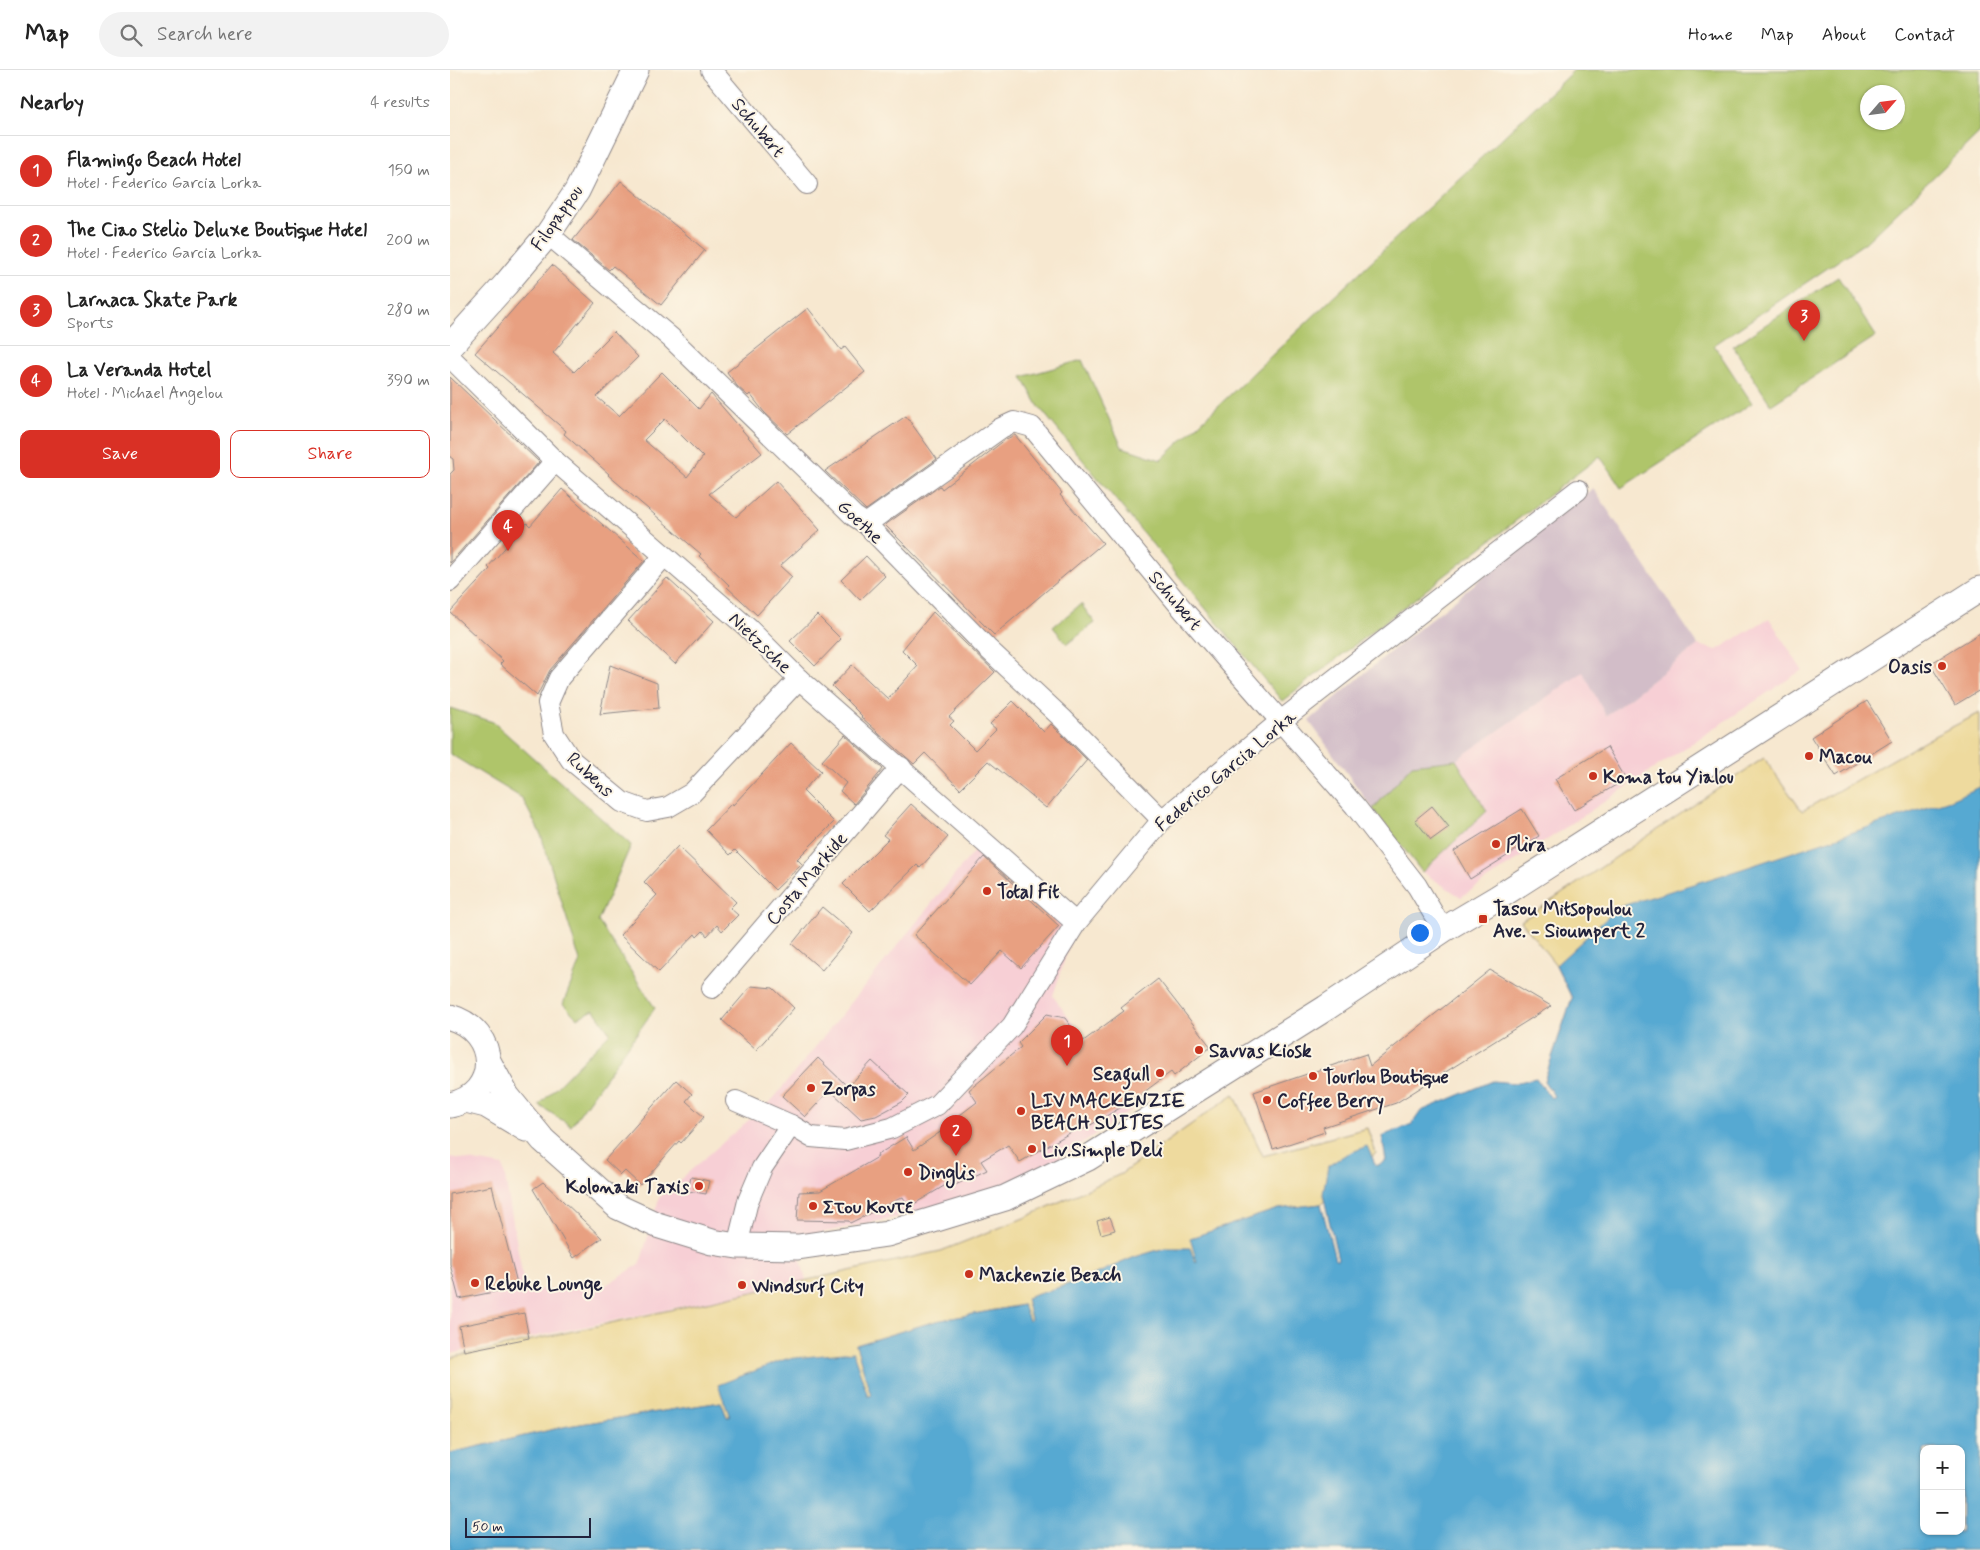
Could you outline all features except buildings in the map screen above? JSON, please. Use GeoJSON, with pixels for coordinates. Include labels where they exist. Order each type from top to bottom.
{"type":"FeatureCollection","features":[{"type":"Feature","properties":{"kind":"street","name":"Filopappou"},"geometry":{"type":"LineString","coordinates":[[450,346],[548,234],[577,191],[636,70]]}},
{"type":"Feature","properties":{"kind":"street","name":"Schubert"},"geometry":{"type":"LineString","coordinates":[[711,70],[807,184]]}},
{"type":"Feature","properties":{"kind":"street","name":"Goethe"},"geometry":{"type":"LineString","coordinates":[[548,234],[671,338],[854,516],[866,524],[987,648],[1062,718],[1162,820]]}},
{"type":"Feature","properties":{"kind":"street","name":"Nietzsche"},"geometry":{"type":"LineString","coordinates":[[450,357],[555,461],[748,628],[799,679],[1076,923]]}},
{"type":"Feature","properties":{"kind":"street","name":"Schubert"},"geometry":{"type":"LineString","coordinates":[[866,524],[1001,428],[1014,422],[1032,427],[1184,611],[1355,806],[1416,886],[1443,930]]}},
{"type":"Feature","properties":{"kind":"street"},"geometry":{"type":"LineString","coordinates":[[450,582],[555,461]]}},
{"type":"Feature","properties":{"kind":"street","name":"Federico Garcia Lorka"},"geometry":{"type":"LineString","coordinates":[[736,1101],[792,1125],[811,1137],[845,1140],[892,1128],[937,1105],[1012,1026],[1076,923],[1162,820],[1281,721],[1578,490]]}},
{"type":"Feature","properties":{"kind":"street","name":"Rubens"},"geometry":{"type":"LineString","coordinates":[[664,556],[559,678],[548,703],[554,734],[571,760],[622,802],[647,811],[668,807],[692,793],[799,679]]}},
{"type":"Feature","properties":{"kind":"street"},"geometry":{"type":"LineString","coordinates":[[450,1017],[463,1020],[476,1030],[485,1045],[488,1061],[507,1096],[543,1140],[618,1207],[657,1225],[712,1242],[737,1246],[798,1247],[887,1234],[1005,1198],[1088,1158],[1326,1008],[1443,930],[1514,887],[1980,589]]}},
{"type":"Feature","properties":{"kind":"street","name":"Costa Markide"},"geometry":{"type":"LineString","coordinates":[[712,988],[901,767]]}},
{"type":"Feature","properties":{"kind":"street"},"geometry":{"type":"LineString","coordinates":[[458,1102],[475,1092],[482,1083],[488,1061]]}},
{"type":"Feature","properties":{"kind":"street"},"geometry":{"type":"LineString","coordinates":[[458,1102],[486,1105],[543,1140]]}},
{"type":"Feature","properties":{"kind":"street"},"geometry":{"type":"LineString","coordinates":[[737,1246],[748,1201],[762,1168],[792,1125]]}},
{"type":"Feature","properties":{"kind":"shaded area"},"geometry":{"type":"Polygon","coordinates":[[[1593,488],[1698,645],[1606,716],[1583,672],[1456,760],[1412,765],[1373,809],[1309,721],[1373,666],[1593,488]]]}},
{"type":"Feature","properties":{"kind":"shaded area"},"geometry":{"type":"Polygon","coordinates":[[[1769,618],[1802,670],[1461,897],[1422,872],[1487,811],[1456,760],[1583,671],[1606,716],[1698,645],[1717,650],[1769,618]]]}},
{"type":"Feature","properties":{"kind":"shaded area"},"geometry":{"type":"Polygon","coordinates":[[[983,840],[1076,923],[1053,996],[1134,1108],[1005,1195],[796,1238],[806,1281],[450,1354],[450,1157],[503,1166],[525,1290],[601,1288],[640,1264],[659,1198],[774,1098],[983,840]]]}},
{"type":"Feature","properties":{"kind":"green space"},"geometry":{"type":"Polygon","coordinates":[[[1574,70],[1980,70],[1980,132],[1866,242],[1714,345],[1752,403],[1621,488],[1600,456],[1282,701],[1039,407],[1022,377],[1082,360],[1122,447],[1161,460],[1574,70]]]}},
{"type":"Feature","properties":{"kind":"green space"},"geometry":{"type":"Polygon","coordinates":[[[1838,277],[1876,336],[1771,405],[1733,346],[1838,277]]]}},
{"type":"Feature","properties":{"kind":"green space"},"geometry":{"type":"Polygon","coordinates":[[[1081,604],[1095,623],[1067,644],[1053,627],[1081,604]]]}},
{"type":"Feature","properties":{"kind":"green space"},"geometry":{"type":"Polygon","coordinates":[[[450,708],[493,722],[631,845],[598,921],[655,1008],[571,1126],[539,1105],[610,1033],[594,1010],[577,1018],[563,1004],[580,961],[541,835],[522,798],[450,754],[450,708]]]}},
{"type":"Feature","properties":{"kind":"green space"},"geometry":{"type":"Polygon","coordinates":[[[1456,760],[1487,811],[1422,872],[1373,809],[1412,765],[1456,760]],[[1432,806],[1415,820],[1431,840],[1449,826],[1432,806]]]}},
{"type":"Feature","properties":{"kind":"sand"},"geometry":{"type":"Polygon","coordinates":[[[1980,713],[1980,836],[1544,1081],[1572,998],[1556,965],[1521,921],[1764,758],[1802,811],[1936,735],[1980,713]]]}},
{"type":"Feature","properties":{"kind":"sand","name":"Mackenzie Beach"},"geometry":{"type":"Polygon","coordinates":[[[1234,1094],[1263,1156],[1367,1128],[1376,1153],[1321,1204],[1278,1209],[1191,1238],[1198,1262],[1165,1248],[1135,1257],[1082,1280],[1026,1298],[1031,1319],[1029,1321],[1022,1305],[936,1321],[856,1345],[872,1396],[727,1417],[721,1402],[568,1426],[450,1453],[450,1358],[941,1251],[1024,1218],[1121,1174],[1234,1094]]]}},
{"type":"Feature","properties":{"kind":"water"},"geometry":{"type":"Polygon","coordinates":[[[1980,787],[1980,1550],[450,1550],[450,1453],[568,1426],[721,1402],[727,1417],[730,1417],[718,1385],[786,1359],[853,1352],[868,1396],[871,1396],[856,1345],[936,1321],[1023,1305],[1029,1321],[1031,1319],[1026,1298],[1082,1280],[1135,1257],[1165,1248],[1190,1248],[1197,1262],[1190,1238],[1278,1209],[1321,1204],[1335,1259],[1338,1259],[1323,1194],[1328,1166],[1345,1155],[1367,1146],[1376,1166],[1386,1161],[1382,1136],[1412,1124],[1421,1111],[1493,1081],[1515,1083],[1536,1078],[1551,1098],[1554,1096],[1544,1081],[1572,998],[1556,965],[1619,907],[1742,869],[1950,800],[1980,787]]]}},
{"type":"Feature","properties":{"kind":"place","name":"Larnaca Skate Park"},"geometry":{"type":"Point","coordinates":[1804,341]}},
{"type":"Feature","properties":{"kind":"place","name":"La Veranda Hotel"},"geometry":{"type":"Point","coordinates":[508,551]}},
{"type":"Feature","properties":{"kind":"place","name":"Oasis"},"geometry":{"type":"Point","coordinates":[1942,666]}},
{"type":"Feature","properties":{"kind":"place","name":"Macou"},"geometry":{"type":"Point","coordinates":[1809,756]}},
{"type":"Feature","properties":{"kind":"place","name":"Koma tou Yialou"},"geometry":{"type":"Point","coordinates":[1593,776]}},
{"type":"Feature","properties":{"kind":"place","name":"Plira"},"geometry":{"type":"Point","coordinates":[1496,844]}},
{"type":"Feature","properties":{"kind":"place","name":"Total Fit"},"geometry":{"type":"Point","coordinates":[987,891]}},
{"type":"Feature","properties":{"kind":"place","name":"Tasou Mitsopoulou Ave. - Sioumpert 2"},"geometry":{"type":"Point","coordinates":[1483,919]}},
{"type":"Feature","properties":{"kind":"place","name":"Savvas Kiosk"},"geometry":{"type":"Point","coordinates":[1199,1050]}},
{"type":"Feature","properties":{"kind":"place","name":"Flamingo Beach Hotel"},"geometry":{"type":"Point","coordinates":[1067,1066]}},
{"type":"Feature","properties":{"kind":"place","name":"Seagull"},"geometry":{"type":"Point","coordinates":[1160,1073]}},
{"type":"Feature","properties":{"kind":"place","name":"Tourlou Boutique"},"geometry":{"type":"Point","coordinates":[1313,1076]}},
{"type":"Feature","properties":{"kind":"place","name":"Zorpas"},"geometry":{"type":"Point","coordinates":[811,1088]}},
{"type":"Feature","properties":{"kind":"place","name":"Coffee Berry"},"geometry":{"type":"Point","coordinates":[1267,1100]}},
{"type":"Feature","properties":{"kind":"place","name":"LIV MACKENZIE BEACH SUITES"},"geometry":{"type":"Point","coordinates":[1021,1111]}},
{"type":"Feature","properties":{"kind":"place","name":"Liv.Simple Deli"},"geometry":{"type":"Point","coordinates":[1032,1149]}},
{"type":"Feature","properties":{"kind":"place","name":"The Ciao Stelio Deluxe Boutique Hotel"},"geometry":{"type":"Point","coordinates":[956,1156]}},
{"type":"Feature","properties":{"kind":"place","name":"Dinglis"},"geometry":{"type":"Point","coordinates":[908,1172]}},
{"type":"Feature","properties":{"kind":"place","name":"Kolonaki Taxis"},"geometry":{"type":"Point","coordinates":[699,1186]}},
{"type":"Feature","properties":{"kind":"place","name":"Στου Κοντε"},"geometry":{"type":"Point","coordinates":[813,1206]}},
{"type":"Feature","properties":{"kind":"place","name":"Mackenzie Beach"},"geometry":{"type":"Point","coordinates":[969,1274]}},
{"type":"Feature","properties":{"kind":"place","name":"Rebuke Lounge"},"geometry":{"type":"Point","coordinates":[475,1283]}},
{"type":"Feature","properties":{"kind":"place","name":"Windsurf City"},"geometry":{"type":"Point","coordinates":[742,1285]}}]}
